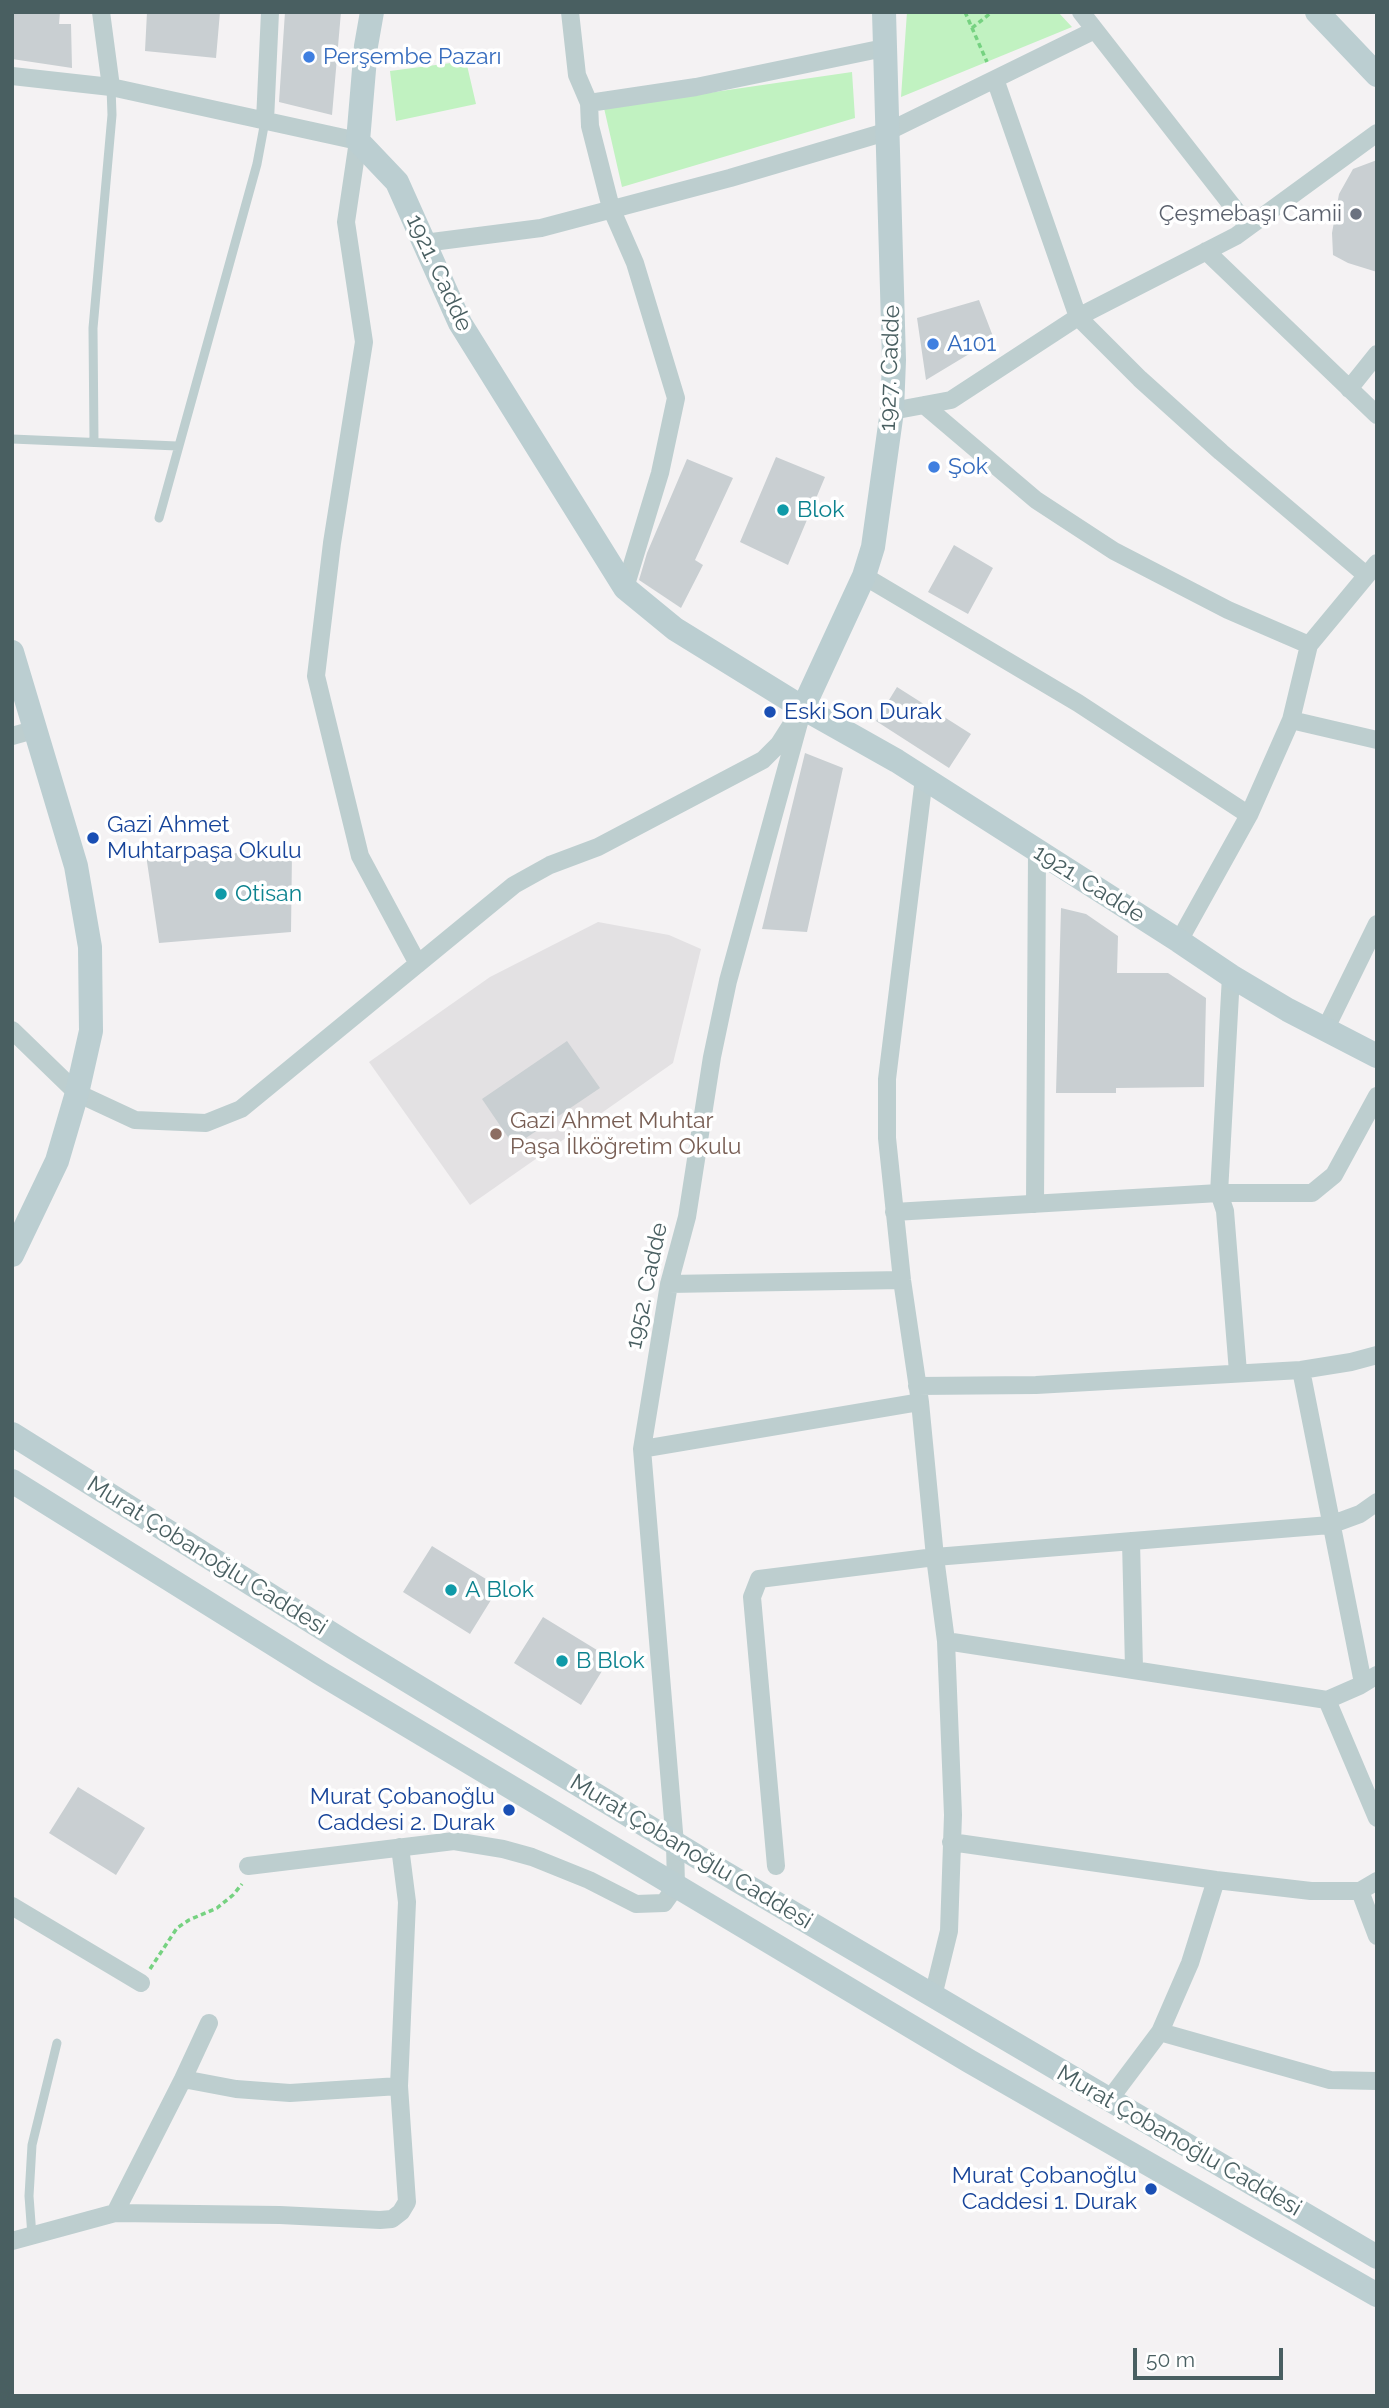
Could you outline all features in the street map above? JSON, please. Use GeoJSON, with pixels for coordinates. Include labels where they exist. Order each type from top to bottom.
{"type":"FeatureCollection","features":[{"type":"Feature","properties":{"kind":"main road"},"geometry":{"type":"LineString","coordinates":[[358,141],[366,46],[372,12]]}},
{"type":"Feature","properties":{"kind":"main road","name":"1927. Cadde"},"geometry":{"type":"LineString","coordinates":[[803,708],[864,576],[873,547],[892,411],[894,360],[884,12]]}},
{"type":"Feature","properties":{"kind":"main road"},"geometry":{"type":"LineString","coordinates":[[1317,12],[1377,75]]}},
{"type":"Feature","properties":{"kind":"main road","name":"1921. Cadde"},"geometry":{"type":"LineString","coordinates":[[358,141],[397,182],[460,323],[625,588],[675,629],[924,778],[1231,976],[1325,1030],[1377,1056]]}},
{"type":"Feature","properties":{"kind":"main road"},"geometry":{"type":"LineString","coordinates":[[12,652],[76,866],[90,947],[90,1031],[77,1093],[57,1161],[12,1255]]}},
{"type":"Feature","properties":{"kind":"main road","name":"Murat Çobanoğlu Caddesi"},"geometry":{"type":"LineString","coordinates":[[12,1434],[676,1844],[1109,2100],[1374,2250]]}},
{"type":"Feature","properties":{"kind":"main road","name":"Murat Çobanoğlu Caddesi"},"geometry":{"type":"LineString","coordinates":[[12,1480],[320,1673],[676,1886],[969,2060],[1377,2295]]}},
{"type":"Feature","properties":{"kind":"street"},"geometry":{"type":"LineString","coordinates":[[102,12],[111,87]]}},
{"type":"Feature","properties":{"kind":"street"},"geometry":{"type":"LineString","coordinates":[[265,121],[270,12]]}},
{"type":"Feature","properties":{"kind":"street"},"geometry":{"type":"LineString","coordinates":[[570,12],[577,75],[589,103],[590,126],[611,208],[635,263],[676,398],[660,473],[625,588]]}},
{"type":"Feature","properties":{"kind":"street"},"geometry":{"type":"LineString","coordinates":[[1081,12],[1248,226]]}},
{"type":"Feature","properties":{"kind":"street"},"geometry":{"type":"LineString","coordinates":[[424,243],[541,228],[730,178],[889,131],[1095,30]]}},
{"type":"Feature","properties":{"kind":"street"},"geometry":{"type":"LineString","coordinates":[[589,103],[696,87],[884,48]]}},
{"type":"Feature","properties":{"kind":"street"},"geometry":{"type":"LineString","coordinates":[[12,76],[111,87],[358,141],[346,222],[364,342],[331,543],[316,676],[360,856],[418,964]]}},
{"type":"Feature","properties":{"kind":"street"},"geometry":{"type":"LineString","coordinates":[[995,79],[1078,317],[1140,379],[1221,452],[1372,569],[1309,645],[1291,720],[1249,815],[1179,941]]}},
{"type":"Feature","properties":{"kind":"street"},"geometry":{"type":"LineString","coordinates":[[892,411],[951,400],[1078,317],[1236,236],[1377,133]]}},
{"type":"Feature","properties":{"kind":"street"},"geometry":{"type":"LineString","coordinates":[[1206,251],[1377,415]]}},
{"type":"Feature","properties":{"kind":"street"},"geometry":{"type":"LineString","coordinates":[[1349,389],[1377,354]]}},
{"type":"Feature","properties":{"kind":"street"},"geometry":{"type":"LineString","coordinates":[[924,405],[1036,500],[1114,551],[1228,610],[1309,645]]}},
{"type":"Feature","properties":{"kind":"street"},"geometry":{"type":"LineString","coordinates":[[864,576],[1078,703],[1249,815]]}},
{"type":"Feature","properties":{"kind":"street"},"geometry":{"type":"LineString","coordinates":[[12,1030],[77,1093],[135,1120],[206,1123],[241,1109],[514,885],[550,866],[598,847],[763,760],[779,744],[803,708]]}},
{"type":"Feature","properties":{"kind":"street","name":"1952. Cadde"},"geometry":{"type":"LineString","coordinates":[[676,1886],[676,1844],[642,1449],[669,1284],[687,1217],[712,1057],[728,981],[803,708]]}},
{"type":"Feature","properties":{"kind":"street"},"geometry":{"type":"LineString","coordinates":[[1291,720],[1377,740]]}},
{"type":"Feature","properties":{"kind":"street"},"geometry":{"type":"LineString","coordinates":[[12,736],[37,729]]}},
{"type":"Feature","properties":{"kind":"street"},"geometry":{"type":"LineString","coordinates":[[924,778],[887,1079],[887,1138],[946,1641],[953,1815],[949,1931],[933,1996]]}},
{"type":"Feature","properties":{"kind":"street"},"geometry":{"type":"LineString","coordinates":[[1035,1204],[1037,852]]}},
{"type":"Feature","properties":{"kind":"street"},"geometry":{"type":"LineString","coordinates":[[1325,1030],[1377,925]]}},
{"type":"Feature","properties":{"kind":"street"},"geometry":{"type":"LineString","coordinates":[[1231,976],[1219,1193],[1225,1211],[1238,1372]]}},
{"type":"Feature","properties":{"kind":"street"},"geometry":{"type":"LineString","coordinates":[[894,1212],[1219,1193],[1312,1193],[1334,1175],[1377,1096]]}},
{"type":"Feature","properties":{"kind":"street"},"geometry":{"type":"LineString","coordinates":[[669,1284],[902,1280]]}},
{"type":"Feature","properties":{"kind":"street"},"geometry":{"type":"LineString","coordinates":[[642,1449],[918,1394],[1301,1370],[1377,1355]]}},
{"type":"Feature","properties":{"kind":"street"},"geometry":{"type":"LineString","coordinates":[[946,1641],[1327,1700],[1370,1679],[1330,1525],[1301,1370]]}},
{"type":"Feature","properties":{"kind":"street"},"geometry":{"type":"LineString","coordinates":[[776,1866],[752,1597],[759,1579],[935,1557],[1330,1525],[1360,1514],[1377,1502]]}},
{"type":"Feature","properties":{"kind":"street"},"geometry":{"type":"LineString","coordinates":[[1131,1541],[1134,1668]]}},
{"type":"Feature","properties":{"kind":"street"},"geometry":{"type":"LineString","coordinates":[[1327,1700],[1377,1818]]}},
{"type":"Feature","properties":{"kind":"street"},"geometry":{"type":"LineString","coordinates":[[248,1866],[454,1840],[503,1849],[561,1868],[636,1904],[664,1903],[676,1886]]}},
{"type":"Feature","properties":{"kind":"street"},"geometry":{"type":"LineString","coordinates":[[951,1842],[1311,1891],[1360,1891],[1377,1881]]}},
{"type":"Feature","properties":{"kind":"street"},"geometry":{"type":"LineString","coordinates":[[12,2241],[115,2213],[392,2219],[401,2212],[407,2202],[399,2086],[407,1902],[400,1847]]}},
{"type":"Feature","properties":{"kind":"street"},"geometry":{"type":"LineString","coordinates":[[1109,2100],[1160,2032],[1190,1963],[1216,1880]]}},
{"type":"Feature","properties":{"kind":"street"},"geometry":{"type":"LineString","coordinates":[[1360,1891],[1377,1936]]}},
{"type":"Feature","properties":{"kind":"street"},"geometry":{"type":"LineString","coordinates":[[12,1906],[141,1983]]}},
{"type":"Feature","properties":{"kind":"street"},"geometry":{"type":"LineString","coordinates":[[115,2213],[209,2023]]}},
{"type":"Feature","properties":{"kind":"street"},"geometry":{"type":"LineString","coordinates":[[1160,2032],[1330,2080],[1377,2081]]}},
{"type":"Feature","properties":{"kind":"street"},"geometry":{"type":"LineString","coordinates":[[183,2079],[236,2089],[290,2093],[399,2086]]}},
{"type":"Feature","properties":{"kind":"lane"},"geometry":{"type":"LineString","coordinates":[[94,441],[93,328],[112,115],[111,87]]}},
{"type":"Feature","properties":{"kind":"lane"},"geometry":{"type":"LineString","coordinates":[[159,518],[177,446],[237,240],[265,121]]}},
{"type":"Feature","properties":{"kind":"lane"},"geometry":{"type":"LineString","coordinates":[[12,439],[177,446]]}},
{"type":"Feature","properties":{"kind":"lane"},"geometry":{"type":"LineString","coordinates":[[32,2236],[29,2196],[32,2145],[57,2043]]}},
{"type":"Feature","properties":{"kind":"path"},"geometry":{"type":"LineString","coordinates":[[965,12],[995,79]]}},
{"type":"Feature","properties":{"kind":"path"},"geometry":{"type":"LineString","coordinates":[[972,28],[992,12]]}},
{"type":"Feature","properties":{"kind":"path"},"geometry":{"type":"LineString","coordinates":[[141,1983],[177,1928],[225,1902],[239,1888],[248,1866]]}},
{"type":"Feature","properties":{"kind":"shaded area","name":"Gazi Ahmet Muhtar Paşa İlköğretim Okulu"},"geometry":{"type":"Polygon","coordinates":[[[598,922],[669,935],[701,949],[673,1063],[470,1205],[369,1062],[490,977],[598,922]]]}},
{"type":"Feature","properties":{"kind":"green space"},"geometry":{"type":"Polygon","coordinates":[[[907,12],[1058,12],[1072,27],[901,97],[907,12]]]}},
{"type":"Feature","properties":{"kind":"green space"},"geometry":{"type":"Polygon","coordinates":[[[466,61],[476,104],[396,121],[390,71],[466,61]]]}},
{"type":"Feature","properties":{"kind":"green space"},"geometry":{"type":"Polygon","coordinates":[[[852,72],[855,118],[622,187],[604,108],[852,72]]]}},
{"type":"Feature","properties":{"kind":"building"},"geometry":{"type":"Polygon","coordinates":[[[12,12],[60,12],[59,24],[71,24],[72,68],[12,59],[12,12]]]}},
{"type":"Feature","properties":{"kind":"building"},"geometry":{"type":"Polygon","coordinates":[[[147,12],[220,12],[216,58],[145,51],[147,12]]]}},
{"type":"Feature","properties":{"kind":"building","name":"Perşembe Pazarı"},"geometry":{"type":"Polygon","coordinates":[[[285,12],[341,12],[332,115],[279,102],[285,12]]]}},
{"type":"Feature","properties":{"kind":"building","name":"Çeşmebaşı Camii"},"geometry":{"type":"Polygon","coordinates":[[[1377,160],[1377,272],[1333,255],[1332,233],[1339,194],[1353,169],[1377,160]]]}},
{"type":"Feature","properties":{"kind":"building"},"geometry":{"type":"Polygon","coordinates":[[[979,300],[994,339],[926,380],[917,318],[979,300]]]}},
{"type":"Feature","properties":{"kind":"building","name":"Blok"},"geometry":{"type":"Polygon","coordinates":[[[776,457],[825,477],[788,565],[740,542],[776,457]]]}},
{"type":"Feature","properties":{"kind":"building"},"geometry":{"type":"Polygon","coordinates":[[[687,459],[733,478],[695,560],[703,565],[681,608],[639,580],[647,553],[687,459]]]}},
{"type":"Feature","properties":{"kind":"building"},"geometry":{"type":"Polygon","coordinates":[[[954,545],[993,568],[968,614],[928,592],[954,545]]]}},
{"type":"Feature","properties":{"kind":"building"},"geometry":{"type":"Polygon","coordinates":[[[897,687],[971,734],[949,768],[876,721],[897,687]]]}},
{"type":"Feature","properties":{"kind":"building"},"geometry":{"type":"Polygon","coordinates":[[[805,753],[843,768],[807,932],[762,929],[805,753]]]}},
{"type":"Feature","properties":{"kind":"building","name":"Otisan"},"geometry":{"type":"Polygon","coordinates":[[[292,852],[291,932],[159,943],[146,855],[292,852]]]}},
{"type":"Feature","properties":{"kind":"building"},"geometry":{"type":"Polygon","coordinates":[[[1061,908],[1086,914],[1118,936],[1117,973],[1168,973],[1206,998],[1204,1087],[1116,1088],[1116,1093],[1056,1093],[1061,908]]]}},
{"type":"Feature","properties":{"kind":"building"},"geometry":{"type":"Polygon","coordinates":[[[567,1041],[600,1088],[514,1146],[482,1099],[567,1041]]]}},
{"type":"Feature","properties":{"kind":"building","name":"A Blok"},"geometry":{"type":"Polygon","coordinates":[[[432,1546],[499,1587],[470,1634],[403,1592],[432,1546]]]}},
{"type":"Feature","properties":{"kind":"building","name":"B Blok"},"geometry":{"type":"Polygon","coordinates":[[[543,1617],[610,1658],[581,1705],[514,1663],[543,1617]]]}},
{"type":"Feature","properties":{"kind":"building"},"geometry":{"type":"Polygon","coordinates":[[[78,1787],[145,1828],[116,1875],[49,1833],[78,1787]]]}},
{"type":"Feature","properties":{"kind":"place","name":"Perşembe Pazarı"},"geometry":{"type":"Point","coordinates":[309,57]}},
{"type":"Feature","properties":{"kind":"place","name":"Çeşmebaşı Camii"},"geometry":{"type":"Point","coordinates":[1356,214]}},
{"type":"Feature","properties":{"kind":"place","name":"A101"},"geometry":{"type":"Point","coordinates":[933,344]}},
{"type":"Feature","properties":{"kind":"place","name":"Şok"},"geometry":{"type":"Point","coordinates":[934,467]}},
{"type":"Feature","properties":{"kind":"place","name":"Blok"},"geometry":{"type":"Point","coordinates":[783,510]}},
{"type":"Feature","properties":{"kind":"place","name":"Eski Son Durak"},"geometry":{"type":"Point","coordinates":[770,712]}},
{"type":"Feature","properties":{"kind":"place","name":"Gazi Ahmet Muhtarpaşa Okulu"},"geometry":{"type":"Point","coordinates":[93,838]}},
{"type":"Feature","properties":{"kind":"place","name":"Otisan"},"geometry":{"type":"Point","coordinates":[221,894]}},
{"type":"Feature","properties":{"kind":"place","name":"Gazi Ahmet Muhtar Paşa İlköğretim Okulu"},"geometry":{"type":"Point","coordinates":[496,1134]}},
{"type":"Feature","properties":{"kind":"place","name":"A Blok"},"geometry":{"type":"Point","coordinates":[451,1590]}},
{"type":"Feature","properties":{"kind":"place","name":"B Blok"},"geometry":{"type":"Point","coordinates":[562,1661]}},
{"type":"Feature","properties":{"kind":"place","name":"Murat Çobanoğlu Caddesi 2. Durak"},"geometry":{"type":"Point","coordinates":[509,1810]}},
{"type":"Feature","properties":{"kind":"place","name":"Murat Çobanoğlu Caddesi 1. Durak"},"geometry":{"type":"Point","coordinates":[1151,2189]}}]}
